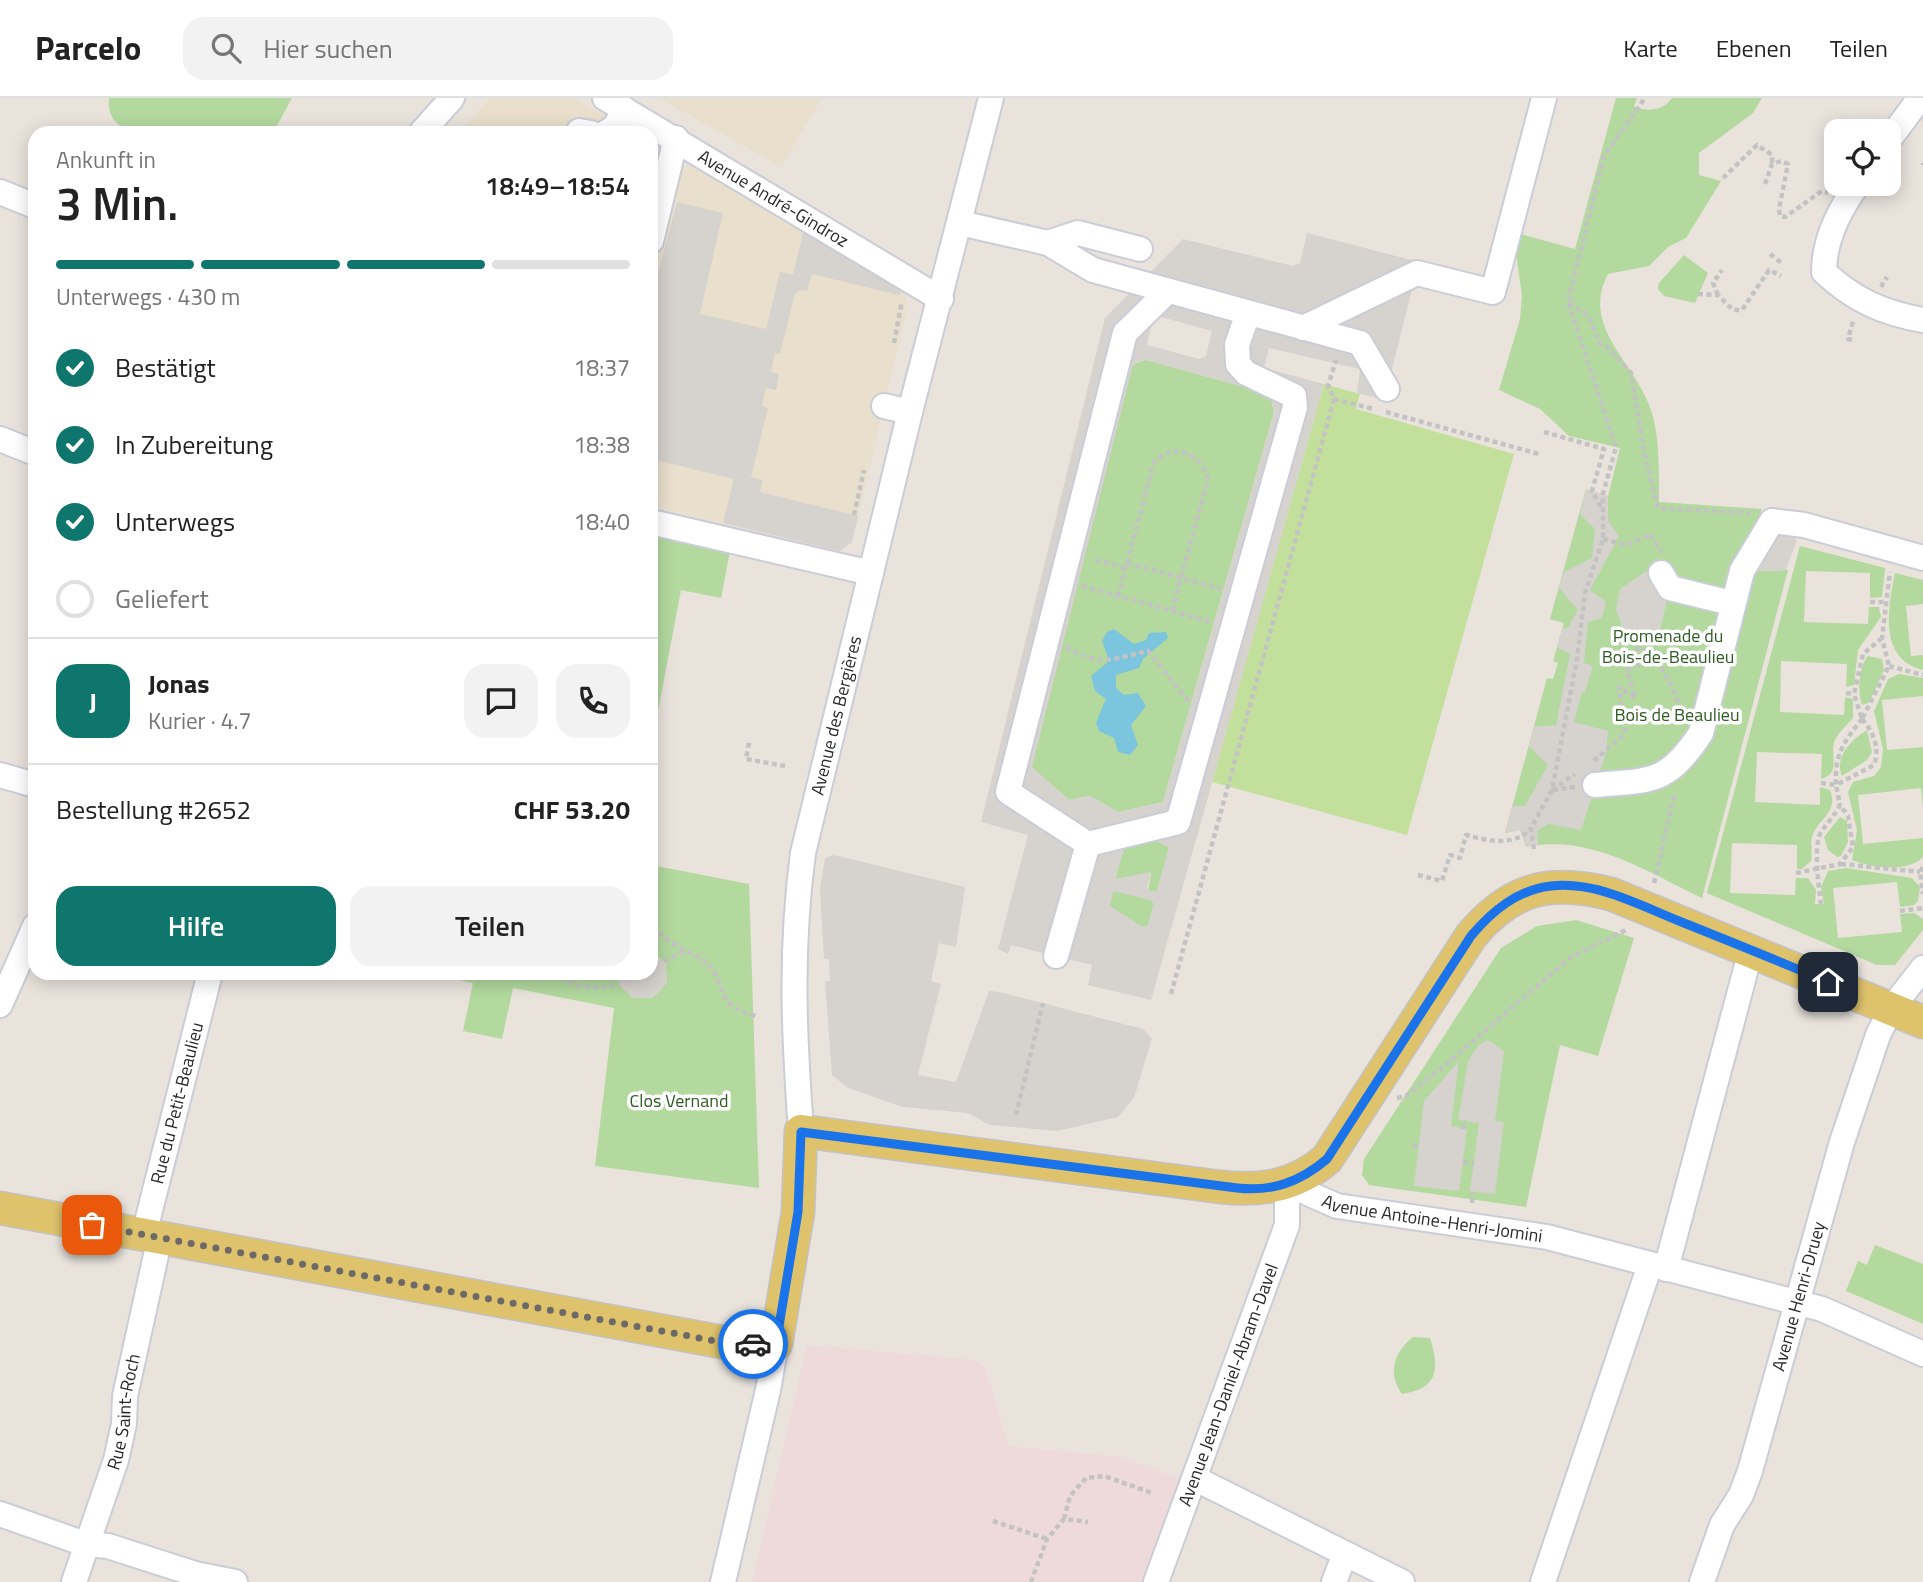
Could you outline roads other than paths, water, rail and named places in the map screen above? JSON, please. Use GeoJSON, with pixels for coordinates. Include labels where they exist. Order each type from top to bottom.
{"type":"FeatureCollection","features":[{"type":"Feature","properties":{"kind":"main road"},"geometry":{"type":"LineString","coordinates":[[801,1132],[1254,1190],[1287,1184],[1309,1174],[1327,1159],[1471,936],[1489,914],[1506,902],[1549,886],[1587,888],[1611,894],[1923,1022]]}},
{"type":"Feature","properties":{"kind":"main road","name":"Avenue des Bergières"},"geometry":{"type":"LineString","coordinates":[[776,1344],[798,1212],[801,1132]]}},
{"type":"Feature","properties":{"kind":"main road"},"geometry":{"type":"LineString","coordinates":[[0,1208],[737,1345],[776,1344]]}},
{"type":"Feature","properties":{"kind":"street"},"geometry":{"type":"LineString","coordinates":[[427,126],[452,98]]}},
{"type":"Feature","properties":{"kind":"street","name":"Avenue des Bergières"},"geometry":{"type":"LineString","coordinates":[[801,1132],[793,998],[794,922],[803,853],[910,412],[991,98]]}},
{"type":"Feature","properties":{"kind":"street"},"geometry":{"type":"LineString","coordinates":[[1303,328],[1417,273],[1493,292],[1544,98]]}},
{"type":"Feature","properties":{"kind":"street"},"geometry":{"type":"LineString","coordinates":[[1901,124],[1920,98]]}},
{"type":"Feature","properties":{"kind":"street"},"geometry":{"type":"LineString","coordinates":[[614,103],[615,126]]}},
{"type":"Feature","properties":{"kind":"street","name":"Avenue André-Gindroz"},"geometry":{"type":"LineString","coordinates":[[614,103],[655,126]]}},
{"type":"Feature","properties":{"kind":"street","name":"Avenue André-Gindroz"},"geometry":{"type":"LineString","coordinates":[[658,128],[941,299]]}},
{"type":"Feature","properties":{"kind":"street"},"geometry":{"type":"LineString","coordinates":[[658,213],[676,138]]}},
{"type":"Feature","properties":{"kind":"street"},"geometry":{"type":"LineString","coordinates":[[0,192],[28,203]]}},
{"type":"Feature","properties":{"kind":"street"},"geometry":{"type":"LineString","coordinates":[[1849,196],[1824,251],[1824,272],[1847,294],[1870,306],[1923,320]]}},
{"type":"Feature","properties":{"kind":"street"},"geometry":{"type":"LineString","coordinates":[[960,223],[1048,243],[1093,270],[1360,343],[1387,389]]}},
{"type":"Feature","properties":{"kind":"street"},"geometry":{"type":"LineString","coordinates":[[1048,243],[1077,233],[1140,249]]}},
{"type":"Feature","properties":{"kind":"street"},"geometry":{"type":"LineString","coordinates":[[1168,291],[1125,333],[1008,792],[1088,844],[1178,822],[1295,407],[1293,396],[1246,373],[1238,364],[1237,345],[1248,313]]}},
{"type":"Feature","properties":{"kind":"street"},"geometry":{"type":"LineString","coordinates":[[884,406],[910,412]]}},
{"type":"Feature","properties":{"kind":"street"},"geometry":{"type":"LineString","coordinates":[[0,439],[28,450]]}},
{"type":"Feature","properties":{"kind":"street"},"geometry":{"type":"LineString","coordinates":[[1595,785],[1644,781],[1674,769],[1701,733],[1731,603],[1742,571],[1772,522],[1804,525],[1923,558]]}},
{"type":"Feature","properties":{"kind":"street"},"geometry":{"type":"LineString","coordinates":[[658,525],[871,573]]}},
{"type":"Feature","properties":{"kind":"street"},"geometry":{"type":"LineString","coordinates":[[1661,563],[1670,588],[1731,603]]}},
{"type":"Feature","properties":{"kind":"street"},"geometry":{"type":"LineString","coordinates":[[0,775],[28,783]]}},
{"type":"Feature","properties":{"kind":"street"},"geometry":{"type":"LineString","coordinates":[[1056,956],[1088,844]]}},
{"type":"Feature","properties":{"kind":"street"},"geometry":{"type":"LineString","coordinates":[[3,992],[28,940]]}},
{"type":"Feature","properties":{"kind":"street"},"geometry":{"type":"LineString","coordinates":[[1543,1582],[1658,1267],[1751,950]]}},
{"type":"Feature","properties":{"kind":"street","name":"Avenue Henri-Druey"},"geometry":{"type":"LineString","coordinates":[[1702,1582],[1722,1525],[1741,1495],[1750,1471],[1842,1142],[1878,1035],[1891,1009],[1923,968]]}},
{"type":"Feature","properties":{"kind":"street","name":"Rue du Petit-Beaulieu"},"geometry":{"type":"LineString","coordinates":[[152,1236],[209,980]]}},
{"type":"Feature","properties":{"kind":"street","name":"Avenue Antoine-Henri-Jomini"},"geometry":{"type":"LineString","coordinates":[[1287,1184],[1337,1206],[1547,1237],[1822,1309],[1923,1354]]}},
{"type":"Feature","properties":{"kind":"street","name":"Avenue Jean-Daniel-Abram-Davel"},"geometry":{"type":"LineString","coordinates":[[1156,1582],[1287,1225],[1287,1184]]}},
{"type":"Feature","properties":{"kind":"street","name":"Rue Saint-Roch"},"geometry":{"type":"LineString","coordinates":[[74,1582],[123,1431],[125,1396],[152,1236]]}},
{"type":"Feature","properties":{"kind":"street"},"geometry":{"type":"LineString","coordinates":[[723,1582],[765,1404],[776,1344]]}},
{"type":"Feature","properties":{"kind":"street"},"geometry":{"type":"LineString","coordinates":[[1196,1479],[1402,1582]]}},
{"type":"Feature","properties":{"kind":"street"},"geometry":{"type":"LineString","coordinates":[[0,1514],[86,1545],[108,1546],[195,1574],[235,1582]]}},
{"type":"Feature","properties":{"kind":"street"},"geometry":{"type":"LineString","coordinates":[[1334,1582],[1345,1554]]}},
{"type":"Feature","properties":{"kind":"water"},"geometry":{"type":"Polygon","coordinates":[[[1114,629],[1134,644],[1146,640],[1149,633],[1166,632],[1168,638],[1143,659],[1139,668],[1116,675],[1116,688],[1124,695],[1138,693],[1146,706],[1131,725],[1138,745],[1130,755],[1118,752],[1114,738],[1099,731],[1096,723],[1106,699],[1095,691],[1091,676],[1109,661],[1102,641],[1107,632],[1114,629]]]}},
{"type":"Feature","properties":{"kind":"park label","name":"Promenade du Bois-de-Beaulieu"},"geometry":{"type":"Point","coordinates":[1668,646]}},
{"type":"Feature","properties":{"kind":"park label","name":"Bois de Beaulieu"},"geometry":{"type":"Point","coordinates":[1677,715]}},
{"type":"Feature","properties":{"kind":"park label","name":"Clos Vernand"},"geometry":{"type":"Point","coordinates":[679,1101]}}]}
